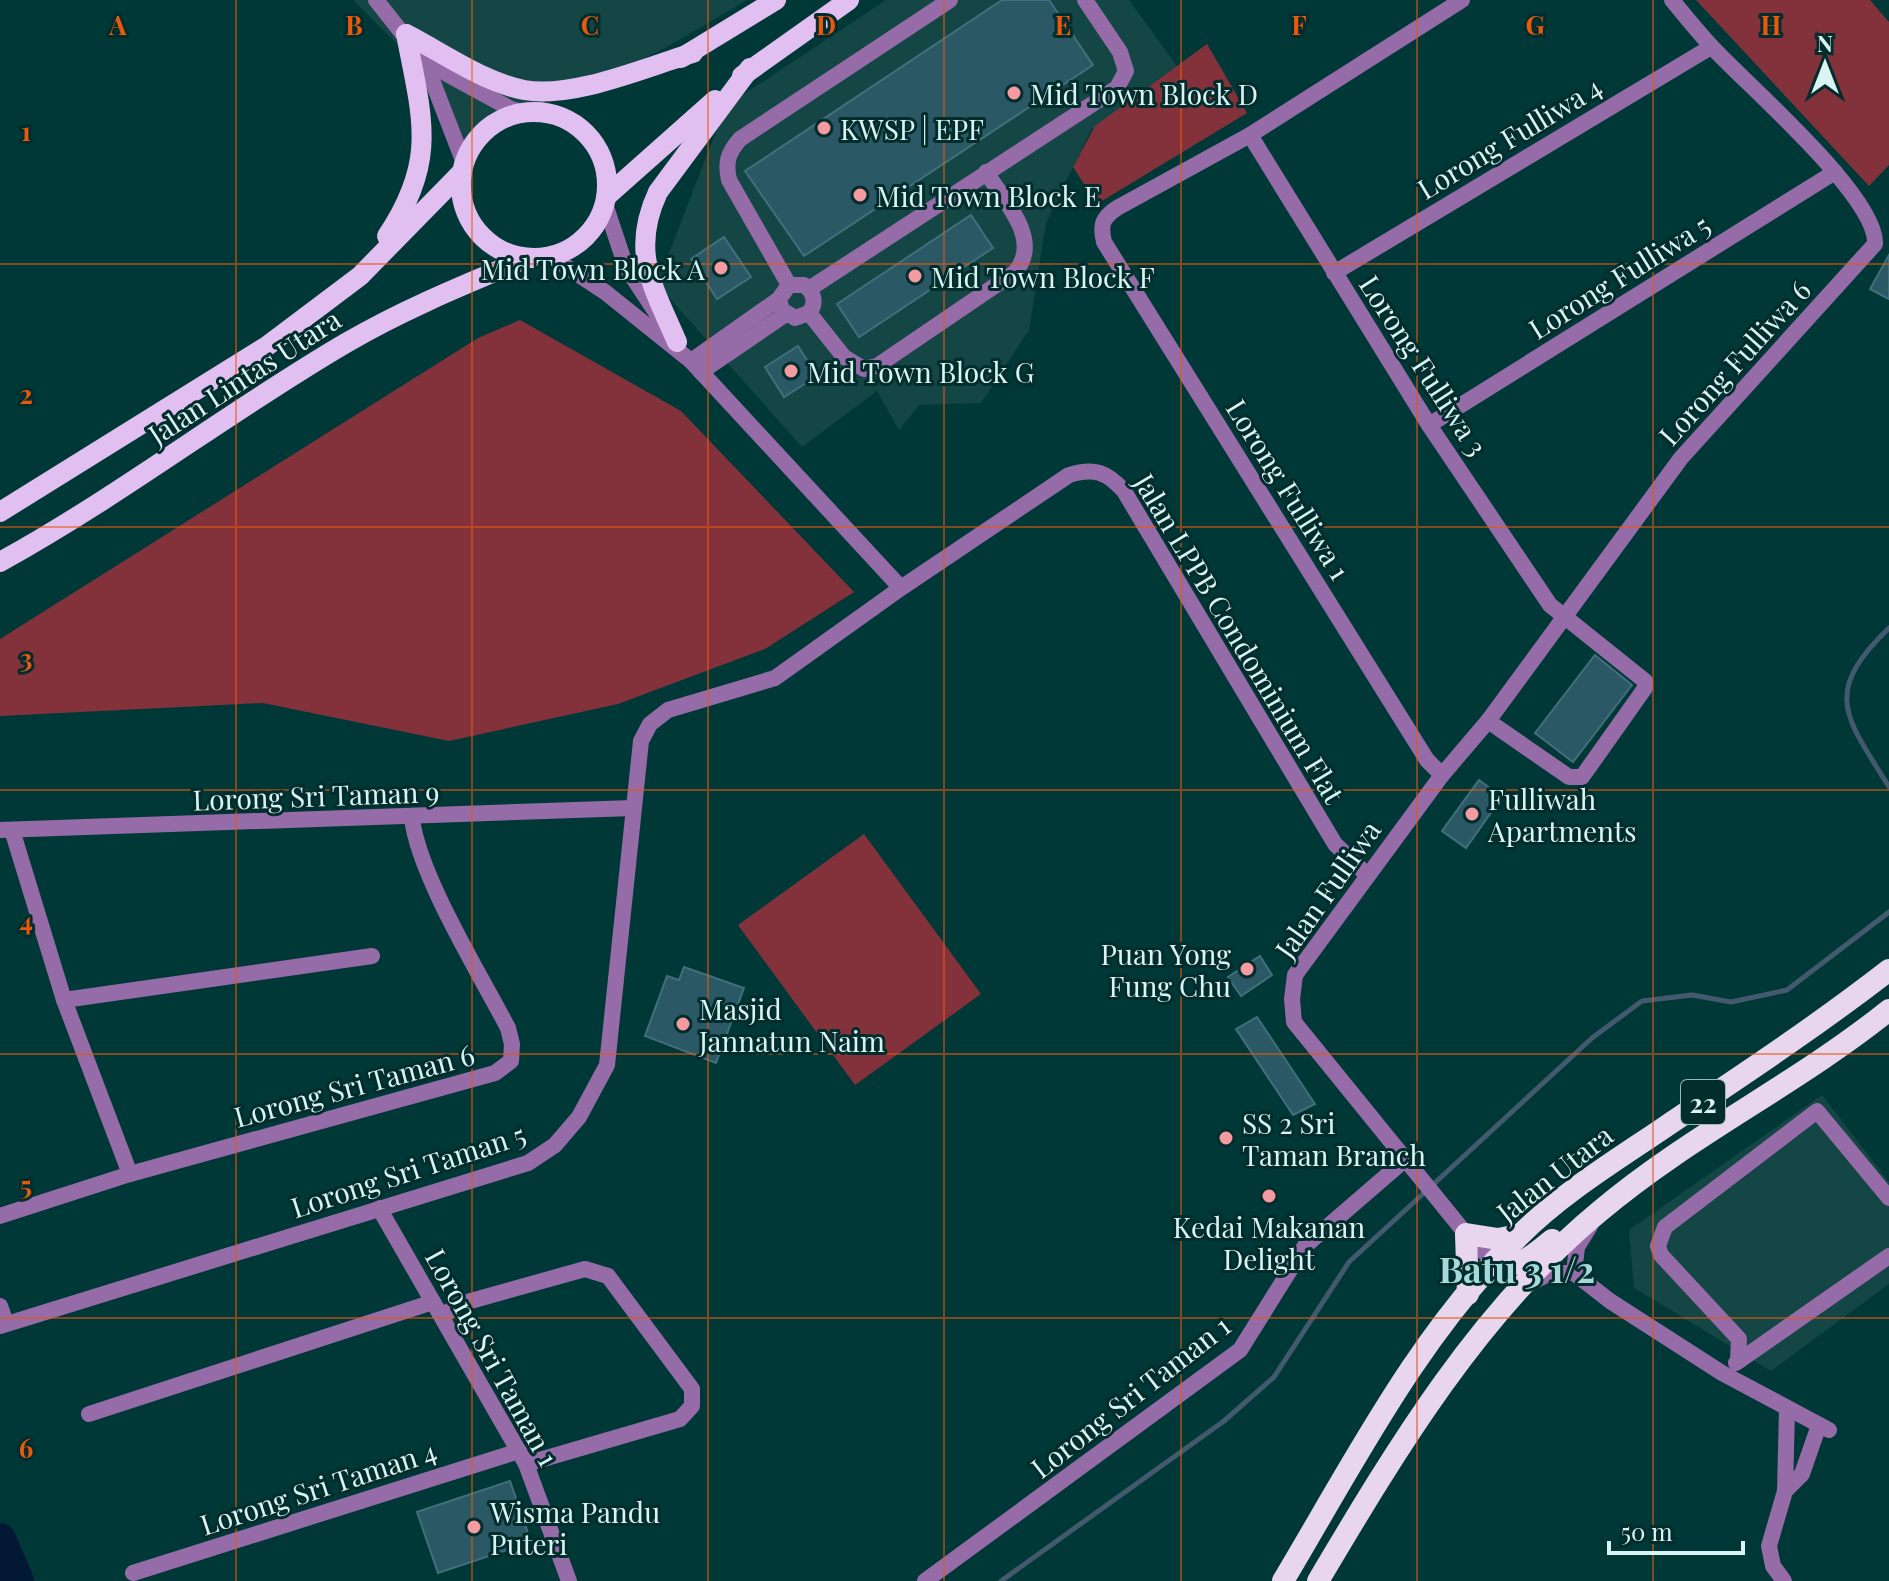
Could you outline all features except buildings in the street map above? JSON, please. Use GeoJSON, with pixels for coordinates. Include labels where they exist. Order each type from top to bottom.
{"type":"FeatureCollection","features":[{"type":"Feature","properties":{"kind":"highway","name":"Jalan Utara"},"geometry":{"type":"LineString","coordinates":[[1283,1581],[1396,1391],[1468,1294],[1519,1235],[1597,1173],[1824,1021],[1889,970]]}},
{"type":"Feature","properties":{"kind":"highway","name":"Jalan Utara"},"geometry":{"type":"LineString","coordinates":[[1318,1581],[1444,1381],[1515,1293],[1598,1212],[1650,1172],[1889,1010]]}},
{"type":"Feature","properties":{"kind":"highway"},"geometry":{"type":"LineString","coordinates":[[1494,1262],[1512,1265],[1526,1260],[1567,1228],[1598,1212]]}},
{"type":"Feature","properties":{"kind":"highway"},"geometry":{"type":"LineString","coordinates":[[1468,1294],[1466,1234],[1489,1238],[1519,1235]]}},
{"type":"Feature","properties":{"kind":"main road"},"geometry":{"type":"LineString","coordinates":[[548,112],[693,53],[776,0]]}},
{"type":"Feature","properties":{"kind":"main road"},"geometry":{"type":"LineString","coordinates":[[606,200],[606,167],[594,142],[574,122],[548,112],[523,112],[497,121],[476,139],[462,168],[462,198],[477,229],[505,252],[528,258],[550,256],[585,238],[606,200],[750,68],[849,0]]}},
{"type":"Feature","properties":{"kind":"main road"},"geometry":{"type":"LineString","coordinates":[[406,34],[500,82],[545,92],[587,85],[693,53]]}},
{"type":"Feature","properties":{"kind":"main road"},"geometry":{"type":"LineString","coordinates":[[360,276],[400,216],[420,172],[422,120],[406,34]]}},
{"type":"Feature","properties":{"kind":"main road"},"geometry":{"type":"LineString","coordinates":[[689,358],[648,274],[643,250],[648,212],[658,192],[750,68]]}},
{"type":"Feature","properties":{"kind":"main road","name":"Jalan Lintas Utara"},"geometry":{"type":"LineString","coordinates":[[0,512],[267,346],[360,276],[462,168]]}},
{"type":"Feature","properties":{"kind":"main road","name":"Jalan Lintas Utara"},"geometry":{"type":"LineString","coordinates":[[0,562],[57,531],[345,343],[423,303],[528,258]]}},
{"type":"Feature","properties":{"kind":"street"},"geometry":{"type":"LineString","coordinates":[[376,0],[406,34],[425,62],[462,168]]}},
{"type":"Feature","properties":{"kind":"street"},"geometry":{"type":"LineString","coordinates":[[689,358],[784,300],[799,283],[809,289],[814,298],[809,313],[800,318],[784,300],[729,180],[726,165],[729,151],[740,139],[950,0]]}},
{"type":"Feature","properties":{"kind":"street"},"geometry":{"type":"LineString","coordinates":[[809,289],[1117,88],[1126,71],[1120,52],[1085,0]]}},
{"type":"Feature","properties":{"kind":"street"},"geometry":{"type":"LineString","coordinates":[[1250,135],[1462,0]]}},
{"type":"Feature","properties":{"kind":"street","name":"Lorong Fulliwa 6"},"geometry":{"type":"LineString","coordinates":[[1442,775],[1488,721],[1681,458],[1875,244],[1876,230],[1835,172],[1711,47],[1672,0]]}},
{"type":"Feature","properties":{"kind":"street","name":"Lorong Fulliwa 4"},"geometry":{"type":"LineString","coordinates":[[1334,273],[1711,47]]}},
{"type":"Feature","properties":{"kind":"street"},"geometry":{"type":"LineString","coordinates":[[425,62],[511,109],[523,112]]}},
{"type":"Feature","properties":{"kind":"street","name":"Lorong Fulliwa 1"},"geometry":{"type":"LineString","coordinates":[[1250,135],[1106,215],[1100,226],[1104,242],[1427,760],[1442,775]]}},
{"type":"Feature","properties":{"kind":"street","name":"Lorong Fulliwa 3"},"geometry":{"type":"LineString","coordinates":[[1250,135],[1429,425],[1550,605],[1645,681],[1645,688],[1582,777],[1569,777],[1488,721]]}},
{"type":"Feature","properties":{"kind":"street"},"geometry":{"type":"LineString","coordinates":[[809,313],[844,357],[864,369],[877,366],[1015,272],[1024,262],[1026,240],[986,172]]}},
{"type":"Feature","properties":{"kind":"street","name":"Lorong Fulliwa 5"},"geometry":{"type":"LineString","coordinates":[[1429,425],[1835,172]]}},
{"type":"Feature","properties":{"kind":"street"},"geometry":{"type":"LineString","coordinates":[[606,200],[634,281],[689,358],[901,588]]}},
{"type":"Feature","properties":{"kind":"street"},"geometry":{"type":"LineString","coordinates":[[550,256],[605,292],[689,358]]}},
{"type":"Feature","properties":{"kind":"street","name":"Jalan LPPB Condominium Flat"},"geometry":{"type":"LineString","coordinates":[[775,678],[901,588],[1069,475],[1088,469],[1113,479],[1124,491],[1335,844],[1367,875]]}},
{"type":"Feature","properties":{"kind":"street","name":"Lorong Sri Taman 5"},"geometry":{"type":"LineString","coordinates":[[3,1325],[528,1163],[555,1145],[586,1106],[607,1065],[613,1031],[633,808],[644,732],[658,716],[775,678]]}},
{"type":"Feature","properties":{"kind":"street","name":"Jalan Fulliwa"},"geometry":{"type":"LineString","coordinates":[[1442,775],[1295,975],[1294,1022],[1423,1177],[1466,1234],[1494,1262]]}},
{"type":"Feature","properties":{"kind":"street","name":"Lorong Sri Taman 9"},"geometry":{"type":"LineString","coordinates":[[6,830],[633,808]]}},
{"type":"Feature","properties":{"kind":"street","name":"Lorong Sri Taman 6"},"geometry":{"type":"LineString","coordinates":[[0,1216],[130,1174],[495,1073],[511,1061],[512,1044],[508,1028],[433,883],[413,835],[412,818]]}},
{"type":"Feature","properties":{"kind":"street"},"geometry":{"type":"LineString","coordinates":[[6,830],[64,1000],[130,1174]]}},
{"type":"Feature","properties":{"kind":"street"},"geometry":{"type":"LineString","coordinates":[[64,1000],[372,956]]}},
{"type":"Feature","properties":{"kind":"street"},"geometry":{"type":"LineString","coordinates":[[1738,1361],[1741,1345],[1734,1333],[1661,1255],[1658,1246],[1665,1227],[1817,1111],[1889,1198]]}},
{"type":"Feature","properties":{"kind":"street","name":"Lorong Sri Taman 1"},"geometry":{"type":"LineString","coordinates":[[925,1581],[1240,1350],[1305,1246],[1407,1158]]}},
{"type":"Feature","properties":{"kind":"street","name":"Lorong Sri Taman 1"},"geometry":{"type":"LineString","coordinates":[[379,1208],[523,1458],[569,1581]]}},
{"type":"Feature","properties":{"kind":"street"},"geometry":{"type":"LineString","coordinates":[[1574,1273],[1577,1247],[1598,1212]]}},
{"type":"Feature","properties":{"kind":"street"},"geometry":{"type":"LineString","coordinates":[[1722,1373],[1889,1256]]}},
{"type":"Feature","properties":{"kind":"street","name":"Lorong Sri Taman 4"},"geometry":{"type":"LineString","coordinates":[[133,1573],[523,1458],[680,1419],[692,1406],[692,1389],[608,1276],[598,1270],[585,1269],[437,1309]]}},
{"type":"Feature","properties":{"kind":"street"},"geometry":{"type":"LineString","coordinates":[[1515,1293],[1550,1273],[1574,1273],[1610,1301],[1722,1373],[1824,1428],[1802,1474],[1785,1491]]}},
{"type":"Feature","properties":{"kind":"street"},"geometry":{"type":"LineString","coordinates":[[0,1306],[3,1325]]}},
{"type":"Feature","properties":{"kind":"street"},"geometry":{"type":"LineString","coordinates":[[89,1414],[437,1309]]}},
{"type":"Feature","properties":{"kind":"street"},"geometry":{"type":"LineString","coordinates":[[1734,1333],[1749,1340],[1766,1340]]}},
{"type":"Feature","properties":{"kind":"street"},"geometry":{"type":"LineString","coordinates":[[1784,1581],[1773,1566],[1769,1546],[1785,1491],[1787,1410]]}},
{"type":"Feature","properties":{"kind":"shaded area"},"geometry":{"type":"Polygon","coordinates":[[[353,0],[747,0],[665,48],[564,97],[498,124],[459,167],[425,72],[353,0]]]}},
{"type":"Feature","properties":{"kind":"shaded area"},"geometry":{"type":"Polygon","coordinates":[[[886,0],[1129,0],[1177,66],[1091,130],[1046,223],[1029,330],[981,403],[919,405],[899,430],[877,391],[802,447],[657,284],[726,106],[886,0]]]}},
{"type":"Feature","properties":{"kind":"shaded area"},"geometry":{"type":"Polygon","coordinates":[[[1696,0],[1870,0],[1889,22],[1889,165],[1869,186],[1696,0]]]}},
{"type":"Feature","properties":{"kind":"shaded area"},"geometry":{"type":"Polygon","coordinates":[[[1207,44],[1247,113],[1097,204],[1073,167],[1095,126],[1207,44]]]}},
{"type":"Feature","properties":{"kind":"shaded area"},"geometry":{"type":"Polygon","coordinates":[[[520,320],[681,411],[854,592],[765,649],[618,704],[449,741],[263,703],[0,716],[0,639],[478,338],[520,320]]]}},
{"type":"Feature","properties":{"kind":"shaded area"},"geometry":{"type":"Polygon","coordinates":[[[864,834],[981,994],[855,1085],[738,925],[864,834]]]}},
{"type":"Feature","properties":{"kind":"shaded area"},"geometry":{"type":"Polygon","coordinates":[[[1822,1095],[1889,1182],[1889,1284],[1771,1371],[1634,1288],[1629,1230],[1822,1095]]]}},
{"type":"Feature","properties":{"kind":"waterway"},"geometry":{"type":"LineString","coordinates":[[1889,628],[1867,651],[1854,671],[1847,706],[1852,724],[1889,787]]}},
{"type":"Feature","properties":{"kind":"waterway"},"geometry":{"type":"LineString","coordinates":[[1001,1581],[1224,1421],[1274,1377],[1349,1262],[1592,1038],[1642,1001],[1692,995],[1731,1002],[1787,990],[1889,912]]}},
{"type":"Feature","properties":{"kind":"waterway"},"geometry":{"type":"LineString","coordinates":[[0,1539],[18,1581]]}},
{"type":"Feature","properties":{"kind":"place","name":"Mid Town Block D"},"geometry":{"type":"Point","coordinates":[1014,93]}},
{"type":"Feature","properties":{"kind":"place","name":"KWSP | EPF"},"geometry":{"type":"Point","coordinates":[824,128]}},
{"type":"Feature","properties":{"kind":"place","name":"Mid Town Block E"},"geometry":{"type":"Point","coordinates":[860,195]}},
{"type":"Feature","properties":{"kind":"place","name":"Mid Town Block A"},"geometry":{"type":"Point","coordinates":[721,268]}},
{"type":"Feature","properties":{"kind":"place","name":"Mid Town Block F"},"geometry":{"type":"Point","coordinates":[915,276]}},
{"type":"Feature","properties":{"kind":"place","name":"Mid Town Block G"},"geometry":{"type":"Point","coordinates":[791,371]}},
{"type":"Feature","properties":{"kind":"place","name":"Fulliwah Apartments"},"geometry":{"type":"Point","coordinates":[1472,814]}},
{"type":"Feature","properties":{"kind":"place","name":"Puan Yong Fung Chu"},"geometry":{"type":"Point","coordinates":[1247,969]}},
{"type":"Feature","properties":{"kind":"place","name":"Masjid Jannatun Naim"},"geometry":{"type":"Point","coordinates":[683,1024]}},
{"type":"Feature","properties":{"kind":"place","name":"SS 2 Sri Taman Branch"},"geometry":{"type":"Point","coordinates":[1226,1138]}},
{"type":"Feature","properties":{"kind":"place","name":"Kedai Makanan Delight"},"geometry":{"type":"Point","coordinates":[1269,1196]}},
{"type":"Feature","properties":{"kind":"place","name":"Wisma Pandu Puteri"},"geometry":{"type":"Point","coordinates":[474,1527]}},
{"type":"Feature","properties":{"kind":"district","name":"Batu 3 1/2"},"geometry":{"type":"Point","coordinates":[1517,1268]}}]}
